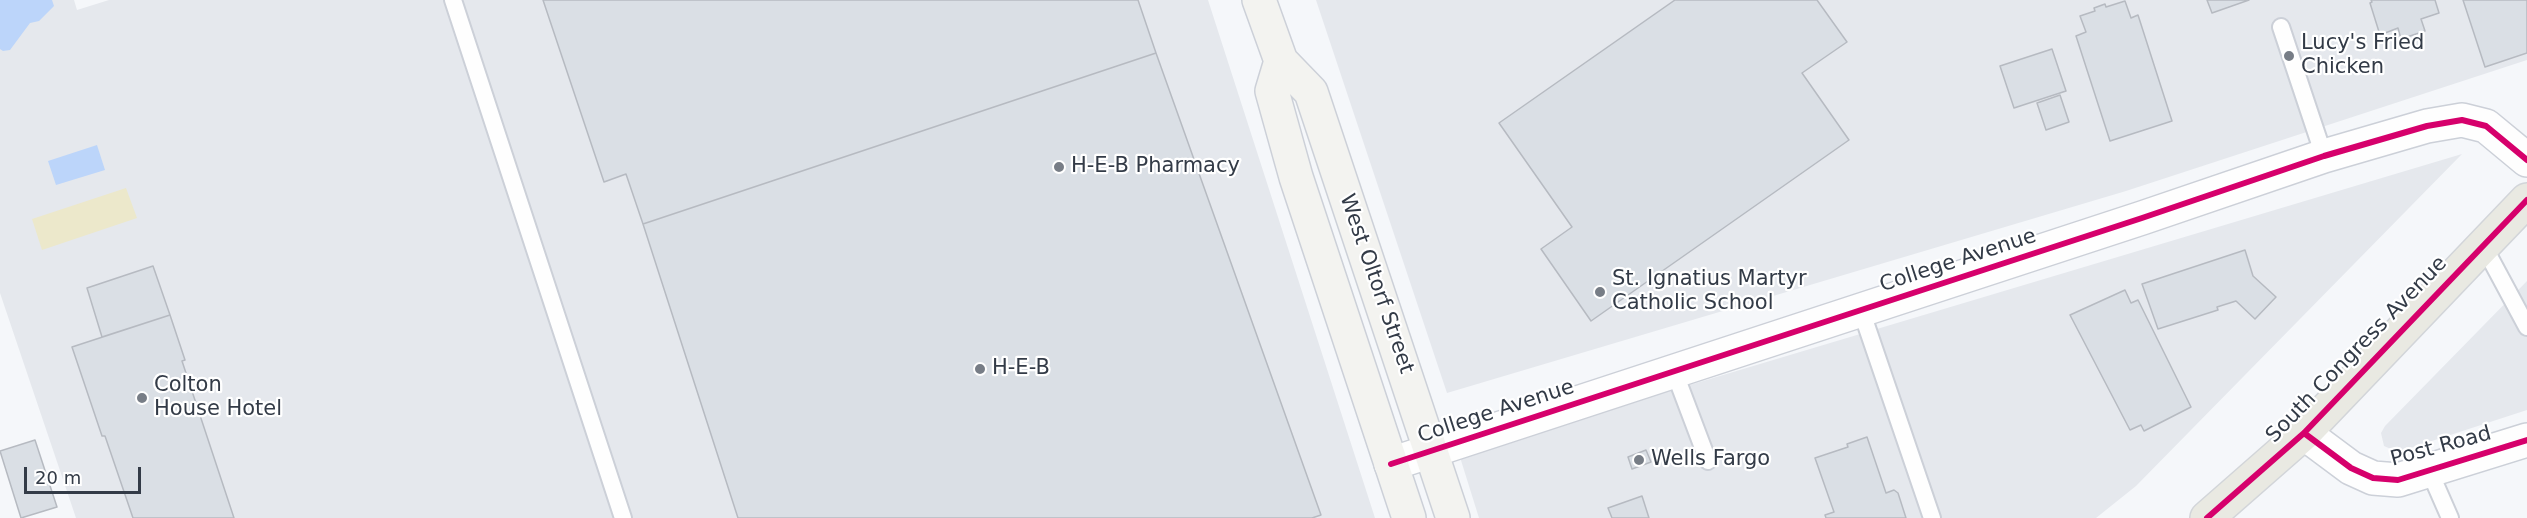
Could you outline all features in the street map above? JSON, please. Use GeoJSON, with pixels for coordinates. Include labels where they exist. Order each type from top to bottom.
{"type":"FeatureCollection","features":[{"type":"Feature","properties":{"kind":"main road","name":"West Oltorf Street"},"geometry":{"type":"LineString","coordinates":[[1259,0],[1281,61],[1311,92],[1453,518]]}},
{"type":"Feature","properties":{"kind":"main road","name":"West Oltorf Street"},"geometry":{"type":"LineString","coordinates":[[1281,61],[1272,91],[1296,177],[1409,518]]}},
{"type":"Feature","properties":{"kind":"main road","name":"South Congress Avenue"},"geometry":{"type":"LineString","coordinates":[[2207,518],[2304,433],[2527,200]]}},
{"type":"Feature","properties":{"kind":"street","name":"College Avenue"},"geometry":{"type":"LineString","coordinates":[[1392,464],[2324,156],[2427,126],[2462,120],[2486,126],[2527,160]]}},
{"type":"Feature","properties":{"kind":"street","name":"Post Road"},"geometry":{"type":"LineString","coordinates":[[2304,433],[2351,468],[2373,478],[2398,480],[2527,440]]}},
{"type":"Feature","properties":{"kind":"lane"},"geometry":{"type":"LineString","coordinates":[[453,0],[623,518]]}},
{"type":"Feature","properties":{"kind":"lane"},"geometry":{"type":"LineString","coordinates":[[2281,27],[2324,156]]}},
{"type":"Feature","properties":{"kind":"lane"},"geometry":{"type":"LineString","coordinates":[[2483,245],[2527,327]]}},
{"type":"Feature","properties":{"kind":"lane"},"geometry":{"type":"LineString","coordinates":[[1861,310],[1932,518]]}},
{"type":"Feature","properties":{"kind":"lane"},"geometry":{"type":"LineString","coordinates":[[1674,371],[1708,461]]}},
{"type":"Feature","properties":{"kind":"lane"},"geometry":{"type":"LineString","coordinates":[[2429,470],[2450,518]]}},
{"type":"Feature","properties":{"kind":"shaded area"},"geometry":{"type":"Polygon","coordinates":[[[0,0],[74,0],[77,10],[109,0],[1208,0],[1375,518],[76,518],[0,293],[0,0]]]}},
{"type":"Feature","properties":{"kind":"shaded area","name":"St. Ignatius Martyr Catholic School"},"geometry":{"type":"Polygon","coordinates":[[[1316,0],[2527,0],[2527,60],[2126,191],[1447,393],[1316,0]]]}},
{"type":"Feature","properties":{"kind":"shaded area"},"geometry":{"type":"Polygon","coordinates":[[[2462,154],[2136,486],[2096,518],[1479,518],[1459,454],[2462,154]]]}},
{"type":"Feature","properties":{"kind":"shaded area"},"geometry":{"type":"Polygon","coordinates":[[[126,188],[137,218],[42,250],[32,219],[126,188]]]}},
{"type":"Feature","properties":{"kind":"shaded area"},"geometry":{"type":"Polygon","coordinates":[[[2527,281],[2527,410],[2398,452],[2384,446],[2381,433],[2385,426],[2527,281]]]}},
{"type":"Feature","properties":{"kind":"water"},"geometry":{"type":"Polygon","coordinates":[[[0,0],[52,0],[54,6],[39,21],[30,23],[10,50],[3,51],[0,49],[0,0]]]}},
{"type":"Feature","properties":{"kind":"water"},"geometry":{"type":"Polygon","coordinates":[[[97,145],[105,170],[56,185],[48,161],[97,145]]]}},
{"type":"Feature","properties":{"kind":"building"},"geometry":{"type":"Polygon","coordinates":[[[543,0],[1138,0],[1156,53],[643,224],[626,174],[604,182],[543,0]]]}},
{"type":"Feature","properties":{"kind":"building"},"geometry":{"type":"Polygon","coordinates":[[[1675,0],[1817,0],[1847,42],[1802,73],[1849,140],[1591,321],[1541,249],[1572,227],[1499,123],[1675,0]]]}},
{"type":"Feature","properties":{"kind":"building"},"geometry":{"type":"Polygon","coordinates":[[[2207,0],[2249,0],[2212,13],[2207,0]]]}},
{"type":"Feature","properties":{"kind":"building"},"geometry":{"type":"Polygon","coordinates":[[[2371,0],[2435,0],[2439,13],[2421,19],[2425,31],[2401,39],[2398,28],[2380,35],[2371,0]]]}},
{"type":"Feature","properties":{"kind":"building"},"geometry":{"type":"Polygon","coordinates":[[[2463,0],[2527,0],[2527,53],[2485,67],[2463,0]]]}},
{"type":"Feature","properties":{"kind":"building"},"geometry":{"type":"Polygon","coordinates":[[[2125,1],[2131,18],[2138,15],[2172,121],[2110,141],[2076,36],[2086,32],[2080,16],[2095,11],[2094,8],[2105,4],[2106,7],[2125,1]]]}},
{"type":"Feature","properties":{"kind":"building"},"geometry":{"type":"Polygon","coordinates":[[[2052,49],[2066,91],[2014,108],[2000,66],[2052,49]]]}},
{"type":"Feature","properties":{"kind":"building","name":"H-E-B"},"geometry":{"type":"Polygon","coordinates":[[[1156,53],[1321,515],[1312,518],[738,518],[643,224],[1156,53]]]}},
{"type":"Feature","properties":{"kind":"building"},"geometry":{"type":"Polygon","coordinates":[[[2060,95],[2069,122],[2046,130],[2037,103],[2060,95]]]}},
{"type":"Feature","properties":{"kind":"building"},"geometry":{"type":"Polygon","coordinates":[[[2245,250],[2253,276],[2276,297],[2255,319],[2236,301],[2217,307],[2218,310],[2158,329],[2142,284],[2245,250]]]}},
{"type":"Feature","properties":{"kind":"building"},"geometry":{"type":"Polygon","coordinates":[[[153,266],[170,315],[102,337],[87,288],[153,266]]]}},
{"type":"Feature","properties":{"kind":"building"},"geometry":{"type":"Polygon","coordinates":[[[2125,290],[2131,303],[2138,300],[2191,407],[2144,431],[2141,425],[2130,430],[2070,315],[2125,290]]]}},
{"type":"Feature","properties":{"kind":"building","name":"Colton House Hotel"},"geometry":{"type":"Polygon","coordinates":[[[170,315],[185,360],[182,361],[234,518],[133,518],[72,347],[170,315]]]}},
{"type":"Feature","properties":{"kind":"building"},"geometry":{"type":"Polygon","coordinates":[[[1867,437],[1886,493],[1894,490],[1898,493],[1906,518],[1826,518],[1825,515],[1834,512],[1815,458],[1848,447],[1847,444],[1867,437]]]}},
{"type":"Feature","properties":{"kind":"building"},"geometry":{"type":"Polygon","coordinates":[[[35,440],[57,507],[21,518],[0,451],[35,440]]]}},
{"type":"Feature","properties":{"kind":"building","name":"Wells Fargo"},"geometry":{"type":"Polygon","coordinates":[[[1646,450],[1651,462],[1632,469],[1628,457],[1646,450]]]}},
{"type":"Feature","properties":{"kind":"building"},"geometry":{"type":"Polygon","coordinates":[[[1642,496],[1649,518],[1612,518],[1608,508],[1642,496]]]}},
{"type":"Feature","properties":{"kind":"cycle path"},"geometry":{"type":"LineString","coordinates":[[1391,464],[2142,218],[2324,156],[2427,126],[2462,120],[2486,126],[2527,160]]}},
{"type":"Feature","properties":{"kind":"cycle path"},"geometry":{"type":"LineString","coordinates":[[2207,518],[2304,433],[2527,200]]}},
{"type":"Feature","properties":{"kind":"cycle path"},"geometry":{"type":"LineString","coordinates":[[2304,433],[2351,468],[2373,478],[2398,480],[2527,440]]}},
{"type":"Feature","properties":{"kind":"place","name":"Lucy's Fried Chicken"},"geometry":{"type":"Point","coordinates":[2289,56]}},
{"type":"Feature","properties":{"kind":"place","name":"H-E-B Pharmacy"},"geometry":{"type":"Point","coordinates":[1059,167]}},
{"type":"Feature","properties":{"kind":"place","name":"St. Ignatius Martyr Catholic School"},"geometry":{"type":"Point","coordinates":[1600,292]}},
{"type":"Feature","properties":{"kind":"place","name":"H-E-B"},"geometry":{"type":"Point","coordinates":[980,369]}},
{"type":"Feature","properties":{"kind":"place","name":"Colton House Hotel"},"geometry":{"type":"Point","coordinates":[142,398]}},
{"type":"Feature","properties":{"kind":"place","name":"Wells Fargo"},"geometry":{"type":"Point","coordinates":[1639,460]}}]}
